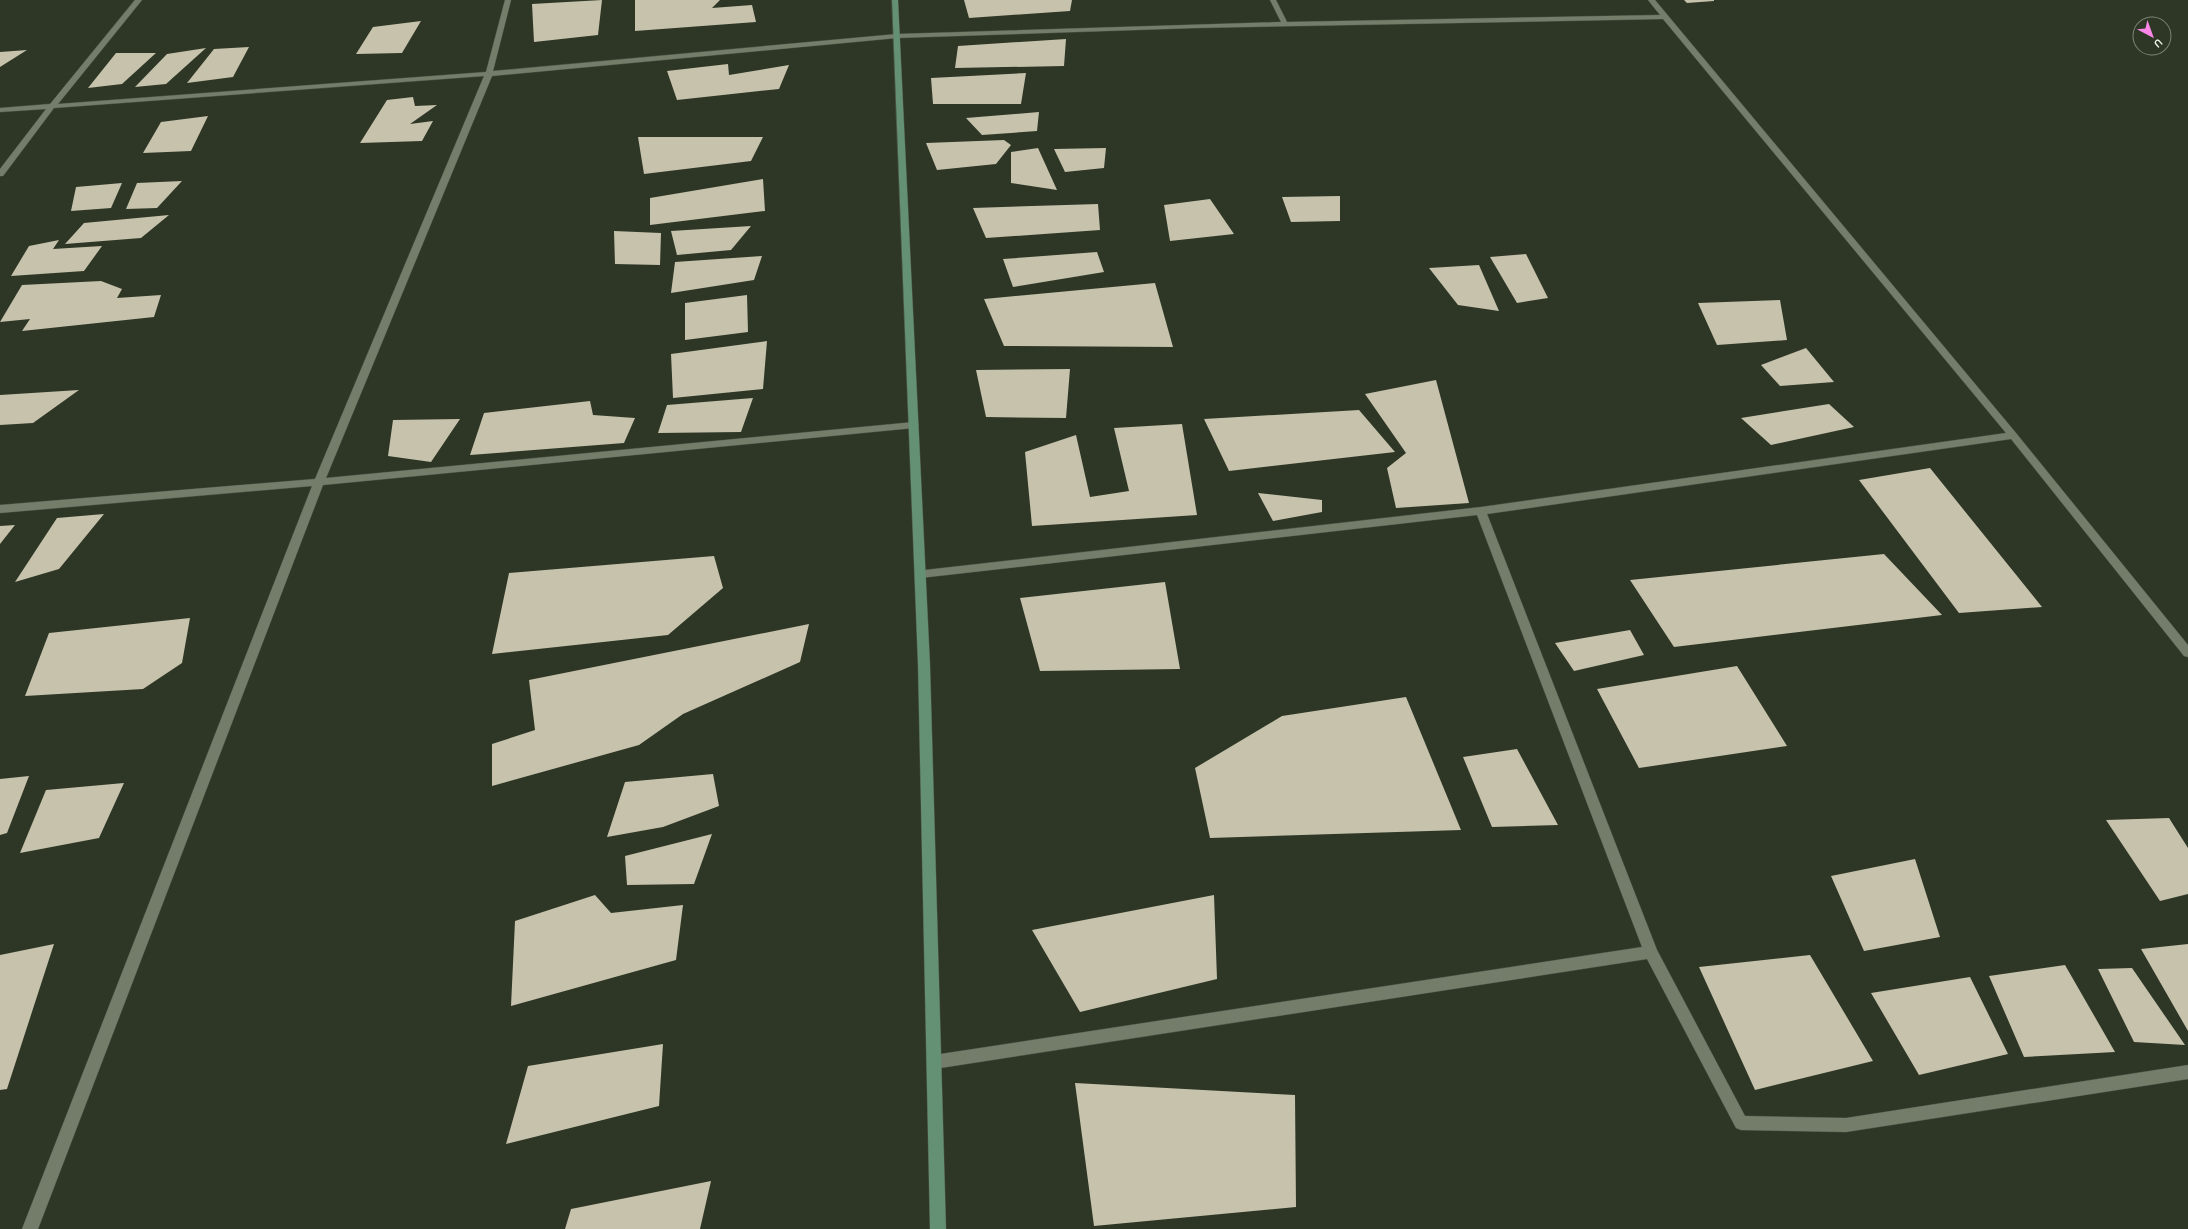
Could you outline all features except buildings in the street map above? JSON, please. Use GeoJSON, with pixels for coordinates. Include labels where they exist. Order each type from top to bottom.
{"type":"FeatureCollection","features":[{"type":"Feature","properties":{"kind":"main road"},"geometry":{"type":"LineString","coordinates":[[895,0],[920,574],[938,1229]]}},
{"type":"Feature","properties":{"kind":"street"},"geometry":{"type":"LineString","coordinates":[[0,174],[52,105],[139,0]]}},
{"type":"Feature","properties":{"kind":"street"},"geometry":{"type":"LineString","coordinates":[[30,1229],[318,482],[489,74],[508,0]]}},
{"type":"Feature","properties":{"kind":"street"},"geometry":{"type":"LineString","coordinates":[[1272,0],[1285,24]]}},
{"type":"Feature","properties":{"kind":"street"},"geometry":{"type":"LineString","coordinates":[[1650,0],[2013,435],[2188,653]]}},
{"type":"Feature","properties":{"kind":"street"},"geometry":{"type":"LineString","coordinates":[[0,110],[489,74],[897,36],[1285,24],[1664,17]]}},
{"type":"Feature","properties":{"kind":"street"},"geometry":{"type":"LineString","coordinates":[[0,509],[318,482],[914,425]]}},
{"type":"Feature","properties":{"kind":"street"},"geometry":{"type":"LineString","coordinates":[[920,574],[1481,511],[2013,435]]}},
{"type":"Feature","properties":{"kind":"street"},"geometry":{"type":"LineString","coordinates":[[1481,511],[1651,952],[1740,1123],[1846,1125],[2188,1072]]}},
{"type":"Feature","properties":{"kind":"street"},"geometry":{"type":"LineString","coordinates":[[934,1062],[1651,952]]}}]}
